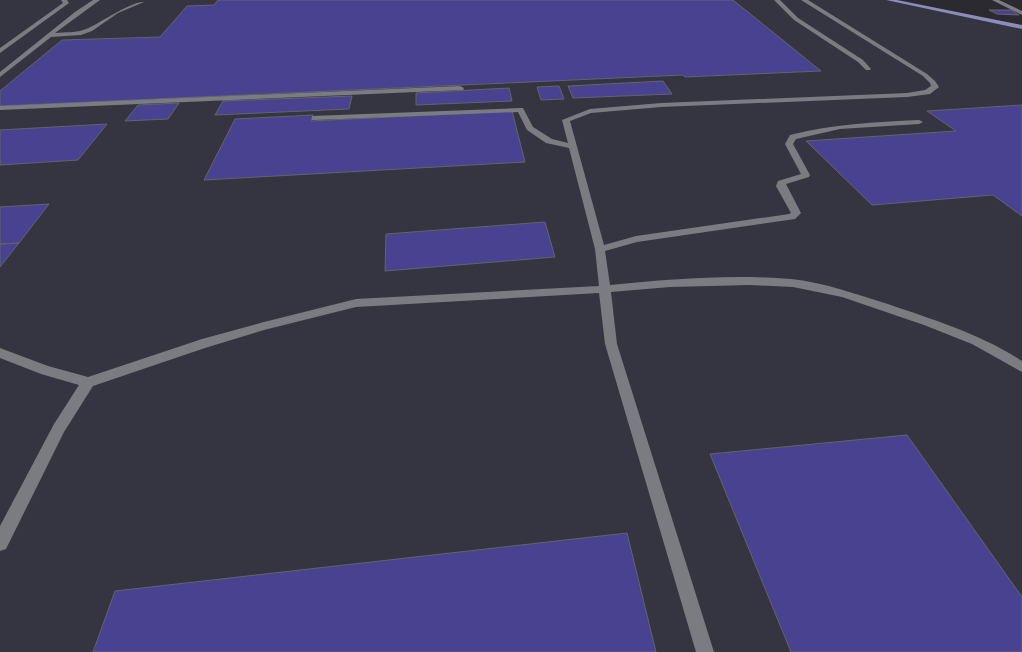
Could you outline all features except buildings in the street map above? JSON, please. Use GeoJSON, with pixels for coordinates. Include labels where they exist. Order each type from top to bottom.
{"type":"FeatureCollection","features":[{"type":"Feature","properties":{"kind":"main road"},"geometry":{"type":"LineString","coordinates":[[888,0],[1022,28]]}},
{"type":"Feature","properties":{"kind":"street"},"geometry":{"type":"LineString","coordinates":[[0,51],[66,3],[64,0]]}},
{"type":"Feature","properties":{"kind":"street"},"geometry":{"type":"LineString","coordinates":[[0,75],[77,13],[97,0]]}},
{"type":"Feature","properties":{"kind":"street"},"geometry":{"type":"LineString","coordinates":[[50,36],[81,33],[90,30],[116,12],[144,2],[128,0]]}},
{"type":"Feature","properties":{"kind":"street"},"geometry":{"type":"LineString","coordinates":[[777,0],[796,19],[861,61],[862,64],[868,69]]}},
{"type":"Feature","properties":{"kind":"street"},"geometry":{"type":"LineString","coordinates":[[705,652],[611,344],[608,307],[604,289],[600,249],[571,146],[566,120],[590,111],[661,105],[907,95],[927,92],[935,87],[933,82],[925,75],[804,0]]}},
{"type":"Feature","properties":{"kind":"street"},"geometry":{"type":"LineString","coordinates":[[995,0],[1022,13]]}},
{"type":"Feature","properties":{"kind":"street"},"geometry":{"type":"LineString","coordinates":[[0,108],[460,88]]}},
{"type":"Feature","properties":{"kind":"street"},"geometry":{"type":"LineString","coordinates":[[314,118],[520,110],[530,128],[549,141],[571,146]]}},
{"type":"Feature","properties":{"kind":"street"},"geometry":{"type":"LineString","coordinates":[[600,249],[636,239],[792,217],[796,213],[781,186],[782,183],[806,175],[789,144],[792,137],[843,125],[919,122]]}},
{"type":"Feature","properties":{"kind":"street"},"geometry":{"type":"LineString","coordinates":[[0,353],[46,370],[88,382],[202,344],[356,302],[604,289],[670,283],[750,281],[793,283],[844,294],[928,322],[976,341],[1007,357],[1022,367]]}},
{"type":"Feature","properties":{"kind":"street"},"geometry":{"type":"LineString","coordinates":[[0,543],[59,428],[88,382]]}},
{"type":"Feature","properties":{"kind":"shaded area"},"geometry":{"type":"Polygon","coordinates":[[[0,0],[886,0],[1016,27],[1022,30],[1022,652],[0,652],[0,0]]]}}]}
